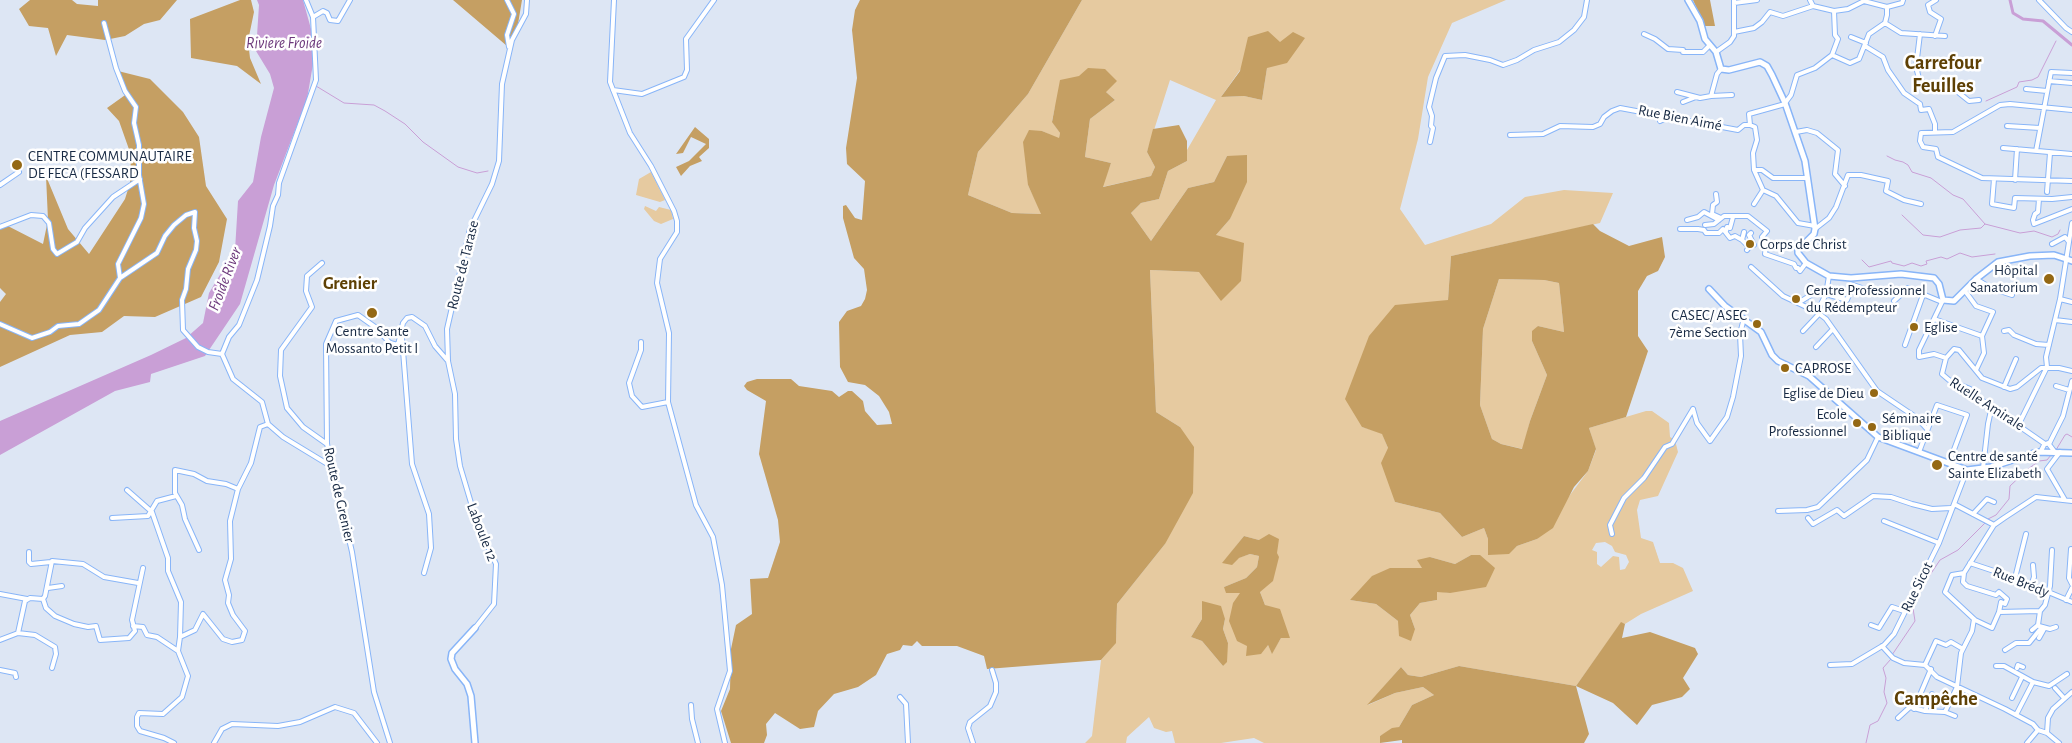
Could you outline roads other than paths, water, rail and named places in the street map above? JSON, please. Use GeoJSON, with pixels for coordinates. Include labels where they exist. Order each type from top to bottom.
{"type":"FeatureCollection","features":[{"type":"Feature","properties":{"kind":"street"},"geometry":{"type":"LineString","coordinates":[[306,0],[313,17],[316,80],[299,131],[287,155],[257,280],[239,324],[229,337],[222,354],[233,379],[262,402],[268,424],[283,437],[334,468]]}},
{"type":"Feature","properties":{"kind":"street"},"geometry":{"type":"LineString","coordinates":[[313,17],[323,11],[327,13],[330,20],[338,21],[350,0]]}},
{"type":"Feature","properties":{"kind":"street"},"geometry":{"type":"LineString","coordinates":[[507,0],[514,14],[507,35],[510,48]]}},
{"type":"Feature","properties":{"kind":"street","name":"Route de Tarase"},"geometry":{"type":"LineString","coordinates":[[448,361],[448,329],[465,247],[475,215],[492,184],[499,161],[502,84],[510,48],[526,14],[527,0]]}},
{"type":"Feature","properties":{"kind":"street"},"geometry":{"type":"LineString","coordinates":[[614,0],[609,74],[613,90],[630,133],[651,166],[674,210],[677,221],[677,232],[660,259],[657,283],[669,333],[668,402],[696,505],[711,530],[716,546],[722,585],[730,671],[717,710],[725,743]]}},
{"type":"Feature","properties":{"kind":"street"},"geometry":{"type":"LineString","coordinates":[[613,90],[642,94],[684,77],[687,70],[686,38],[714,0]]}},
{"type":"Feature","properties":{"kind":"street"},"geometry":{"type":"LineString","coordinates":[[1430,142],[1434,128],[1431,126],[1432,116],[1429,107],[1436,78],[1445,56],[1466,55],[1503,65],[1526,57],[1534,50],[1559,42],[1574,30],[1584,17],[1587,0]]}},
{"type":"Feature","properties":{"kind":"street"},"geometry":{"type":"LineString","coordinates":[[1688,0],[1700,21],[1704,39],[1716,52],[1721,69]]}},
{"type":"Feature","properties":{"kind":"street"},"geometry":{"type":"LineString","coordinates":[[1716,52],[1730,42],[1734,32],[1734,1],[1757,0]]}},
{"type":"Feature","properties":{"kind":"street"},"geometry":{"type":"LineString","coordinates":[[1810,0],[1813,6]]}},
{"type":"Feature","properties":{"kind":"street"},"geometry":{"type":"LineString","coordinates":[[1734,32],[1754,28],[1770,12],[1783,16],[1813,6],[1834,11],[1848,8],[1864,1],[1888,7],[1902,3],[1902,0]]}},
{"type":"Feature","properties":{"kind":"street"},"geometry":{"type":"LineString","coordinates":[[1935,36],[1941,19],[1930,12],[1928,6],[1936,0]]}},
{"type":"Feature","properties":{"kind":"street"},"geometry":{"type":"LineString","coordinates":[[2039,0],[2072,32]]}},
{"type":"Feature","properties":{"kind":"street"},"geometry":{"type":"LineString","coordinates":[[1832,55],[1850,63],[1855,62],[1869,34],[1885,23],[1888,7]]}},
{"type":"Feature","properties":{"kind":"street"},"geometry":{"type":"LineString","coordinates":[[1834,11],[1835,36],[1838,39],[1832,55],[1815,68],[1797,75],[1791,95],[1785,103],[1749,114],[1750,125],[1756,127],[1757,140],[1753,153],[1754,170],[1763,190],[1776,196],[1798,223],[1815,227],[1829,218],[1845,186],[1848,175],[1876,177],[1888,181],[1886,191],[1904,200],[1921,204]]}},
{"type":"Feature","properties":{"kind":"street"},"geometry":{"type":"LineString","coordinates":[[104,23],[116,68],[126,91],[136,107],[134,123],[139,145],[140,179],[143,190],[143,211],[120,260],[118,268],[120,278]]}},
{"type":"Feature","properties":{"kind":"street"},"geometry":{"type":"LineString","coordinates":[[1885,23],[1901,33],[1945,36]]}},
{"type":"Feature","properties":{"kind":"street"},"geometry":{"type":"LineString","coordinates":[[1644,34],[1655,39],[1668,49],[1683,50],[1683,52],[1703,52],[1710,45]]}},
{"type":"Feature","properties":{"kind":"street"},"geometry":{"type":"LineString","coordinates":[[1920,34],[1916,67],[1920,82],[1954,89],[1969,101],[1978,100]]}},
{"type":"Feature","properties":{"kind":"street"},"geometry":{"type":"LineString","coordinates":[[1852,38],[1883,57],[1888,70],[1904,93],[1920,104],[1921,110],[1929,109],[1935,124],[1935,132]]}},
{"type":"Feature","properties":{"kind":"street"},"geometry":{"type":"LineString","coordinates":[[1721,69],[1729,70],[1760,62],[1766,66],[1772,75],[1785,103],[1805,161],[1815,227],[1814,234],[1798,250],[1798,254],[1806,263],[1829,276],[1851,278],[1901,274],[1934,278],[1940,284],[1943,301],[1919,350],[1919,357],[1934,354],[1946,358],[1954,349],[1959,350],[1982,378],[2010,389],[2018,387],[2041,368],[2072,371]]}},
{"type":"Feature","properties":{"kind":"street"},"geometry":{"type":"LineString","coordinates":[[1711,96],[1717,74],[1721,69]]}},
{"type":"Feature","properties":{"kind":"street"},"geometry":{"type":"LineString","coordinates":[[2036,151],[2051,72],[2072,73]]}},
{"type":"Feature","properties":{"kind":"street"},"geometry":{"type":"LineString","coordinates":[[2049,81],[2072,83]]}},
{"type":"Feature","properties":{"kind":"street"},"geometry":{"type":"LineString","coordinates":[[2026,89],[2047,92]]}},
{"type":"Feature","properties":{"kind":"street"},"geometry":{"type":"LineString","coordinates":[[1677,92],[1700,98],[1732,95]]}},
{"type":"Feature","properties":{"kind":"street"},"geometry":{"type":"LineString","coordinates":[[1683,102],[1696,97]]}},
{"type":"Feature","properties":{"kind":"street"},"geometry":{"type":"LineString","coordinates":[[2072,110],[2000,105],[1953,132],[1921,133],[1920,137],[1924,147],[1936,149],[1938,157],[1960,170],[1982,178],[2072,181]]}},
{"type":"Feature","properties":{"kind":"street","name":"Rue Bien Aimé"},"geometry":{"type":"LineString","coordinates":[[1510,135],[1543,134],[1560,126],[1592,127],[1600,124],[1604,117],[1612,111],[1620,108],[1642,110],[1668,117],[1738,130],[1744,125],[1750,125]]}},
{"type":"Feature","properties":{"kind":"street"},"geometry":{"type":"LineString","coordinates":[[1660,121],[1668,117]]}},
{"type":"Feature","properties":{"kind":"street"},"geometry":{"type":"LineString","coordinates":[[2007,126],[2040,128]]}},
{"type":"Feature","properties":{"kind":"street"},"geometry":{"type":"LineString","coordinates":[[1796,132],[1807,130],[1817,133],[1838,150],[1835,174],[1845,186]]}},
{"type":"Feature","properties":{"kind":"street"},"geometry":{"type":"LineString","coordinates":[[2003,148],[2072,154]]}},
{"type":"Feature","properties":{"kind":"street"},"geometry":{"type":"LineString","coordinates":[[2015,180],[2017,149]]}},
{"type":"Feature","properties":{"kind":"street"},"geometry":{"type":"LineString","coordinates":[[2047,192],[2050,153]]}},
{"type":"Feature","properties":{"kind":"street"},"geometry":{"type":"LineString","coordinates":[[1754,170],[1762,170],[1773,178],[1807,178]]}},
{"type":"Feature","properties":{"kind":"street"},"geometry":{"type":"LineString","coordinates":[[0,185],[19,172]]}},
{"type":"Feature","properties":{"kind":"street"},"geometry":{"type":"LineString","coordinates":[[0,227],[31,215],[43,216],[49,223],[53,249],[57,254],[77,242],[85,228],[112,198],[140,179]]}},
{"type":"Feature","properties":{"kind":"street"},"geometry":{"type":"LineString","coordinates":[[1994,179],[1992,204],[2014,208],[2015,198],[2072,197]]}},
{"type":"Feature","properties":{"kind":"street"},"geometry":{"type":"LineString","coordinates":[[1754,204],[1763,190]]}},
{"type":"Feature","properties":{"kind":"street"},"geometry":{"type":"LineString","coordinates":[[1716,194],[1717,202],[1713,205],[1712,214],[1720,219]]}},
{"type":"Feature","properties":{"kind":"street"},"geometry":{"type":"LineString","coordinates":[[2039,199],[2038,212],[2035,214],[2034,224],[2072,209]]}},
{"type":"Feature","properties":{"kind":"street"},"geometry":{"type":"LineString","coordinates":[[0,324],[32,338],[50,332],[58,326],[79,324],[99,310],[120,278],[157,253],[165,236],[174,224],[186,215],[195,212],[196,250],[188,269],[186,289],[182,300],[183,330],[198,347],[208,352],[222,354]]}},
{"type":"Feature","properties":{"kind":"street"},"geometry":{"type":"LineString","coordinates":[[1687,220],[1698,217],[1704,212],[1720,219]]}},
{"type":"Feature","properties":{"kind":"street"},"geometry":{"type":"LineString","coordinates":[[1706,225],[1714,224],[1720,219],[1748,216],[1767,232],[1762,237],[1766,246],[1765,254],[1794,264],[1800,271],[1806,263]]}},
{"type":"Feature","properties":{"kind":"street"},"geometry":{"type":"LineString","coordinates":[[1680,229],[1698,229],[1704,230],[1706,233],[1719,234],[1723,229],[1730,228],[1733,217]]}},
{"type":"Feature","properties":{"kind":"street"},"geometry":{"type":"LineString","coordinates":[[2019,424],[2046,368],[2045,364],[2069,260],[2072,223]]}},
{"type":"Feature","properties":{"kind":"street"},"geometry":{"type":"LineString","coordinates":[[1726,230],[1730,238],[1735,236],[1742,240],[1748,248],[1754,245],[1751,233]]}},
{"type":"Feature","properties":{"kind":"street"},"geometry":{"type":"LineString","coordinates":[[1742,240],[1744,232]]}},
{"type":"Feature","properties":{"kind":"street"},"geometry":{"type":"LineString","coordinates":[[2052,244],[2065,237],[2069,242]]}},
{"type":"Feature","properties":{"kind":"street"},"geometry":{"type":"LineString","coordinates":[[1894,302],[1908,288],[1943,301],[1954,301],[1976,279],[1998,262],[2054,255],[2069,260]]}},
{"type":"Feature","properties":{"kind":"street"},"geometry":{"type":"LineString","coordinates":[[322,263],[306,276],[306,291],[312,308],[281,350],[280,376],[288,408],[303,427],[327,444]]}},
{"type":"Feature","properties":{"kind":"street"},"geometry":{"type":"LineString","coordinates":[[1751,267],[1784,296],[1818,313],[1833,329],[1877,391],[1917,418],[1927,429]]}},
{"type":"Feature","properties":{"kind":"street"},"geometry":{"type":"LineString","coordinates":[[1803,331],[1818,313],[1826,294],[1829,276]]}},
{"type":"Feature","properties":{"kind":"street"},"geometry":{"type":"LineString","coordinates":[[1976,279],[1991,288],[2012,295]]}},
{"type":"Feature","properties":{"kind":"street"},"geometry":{"type":"LineString","coordinates":[[1826,294],[1847,300],[1853,285],[1877,293]]}},
{"type":"Feature","properties":{"kind":"street"},"geometry":{"type":"LineString","coordinates":[[1709,289],[1725,306],[1761,332],[1778,362],[1810,376],[1878,437],[1966,470],[1983,468],[2041,451],[2072,453]]}},
{"type":"Feature","properties":{"kind":"street"},"geometry":{"type":"LineString","coordinates":[[1965,291],[1976,306],[1993,312],[1982,336],[1984,354],[1976,370]]}},
{"type":"Feature","properties":{"kind":"street"},"geometry":{"type":"LineString","coordinates":[[1798,304],[1811,295]]}},
{"type":"Feature","properties":{"kind":"street"},"geometry":{"type":"LineString","coordinates":[[1905,345],[1923,295]]}},
{"type":"Feature","properties":{"kind":"street"},"geometry":{"type":"LineString","coordinates":[[2060,299],[2072,302]]}},
{"type":"Feature","properties":{"kind":"street","name":"Route de Grenier"},"geometry":{"type":"LineString","coordinates":[[390,743],[374,692],[352,552],[327,444],[326,344],[334,324],[341,319],[358,315],[394,345],[399,342],[401,334]]}},
{"type":"Feature","properties":{"kind":"street"},"geometry":{"type":"LineString","coordinates":[[424,573],[431,548],[429,514],[412,464],[405,356],[401,334],[405,319],[417,318],[426,326],[435,346],[448,361]]}},
{"type":"Feature","properties":{"kind":"street"},"geometry":{"type":"LineString","coordinates":[[1612,534],[1610,525],[1624,498],[1644,478],[1665,447],[1672,444],[1693,409],[1697,423],[1710,441],[1727,417],[1740,363],[1740,334],[1744,318]]}},
{"type":"Feature","properties":{"kind":"street"},"geometry":{"type":"LineString","coordinates":[[1934,319],[1982,336]]}},
{"type":"Feature","properties":{"kind":"street"},"geometry":{"type":"LineString","coordinates":[[2055,320],[2072,322]]}},
{"type":"Feature","properties":{"kind":"street"},"geometry":{"type":"LineString","coordinates":[[1816,348],[1833,329]]}},
{"type":"Feature","properties":{"kind":"street"},"geometry":{"type":"LineString","coordinates":[[2004,331],[2009,330],[2021,339],[2050,346]]}},
{"type":"Feature","properties":{"kind":"street"},"geometry":{"type":"LineString","coordinates":[[641,342],[641,350],[628,383],[632,396],[642,407],[668,402]]}},
{"type":"Feature","properties":{"kind":"street","name":"Ruelle Amirale"},"geometry":{"type":"LineString","coordinates":[[1946,358],[1942,374],[1949,380],[1970,389],[2057,452]]}},
{"type":"Feature","properties":{"kind":"street"},"geometry":{"type":"LineString","coordinates":[[2004,387],[2016,359]]}},
{"type":"Feature","properties":{"kind":"street","name":"Laboule 12"},"geometry":{"type":"LineString","coordinates":[[448,361],[455,394],[456,438],[464,482],[477,523],[496,564],[494,604],[475,628],[452,652],[451,659],[455,669],[467,684],[471,696],[475,743]]}},
{"type":"Feature","properties":{"kind":"street"},"geometry":{"type":"LineString","coordinates":[[2041,451],[2060,423],[2072,381]]}},
{"type":"Feature","properties":{"kind":"street"},"geometry":{"type":"LineString","coordinates":[[2056,386],[2070,390]]}},
{"type":"Feature","properties":{"kind":"street"},"geometry":{"type":"LineString","coordinates":[[1919,452],[1937,405],[1967,415],[1949,464]]}},
{"type":"Feature","properties":{"kind":"street"},"geometry":{"type":"LineString","coordinates":[[1983,468],[1992,406]]}},
{"type":"Feature","properties":{"kind":"street"},"geometry":{"type":"LineString","coordinates":[[180,637],[195,630],[203,614],[223,639],[232,642],[242,640],[245,631],[233,615],[228,603],[230,595],[225,580],[232,559],[230,521],[238,489],[251,463],[260,427],[268,424]]}},
{"type":"Feature","properties":{"kind":"street"},"geometry":{"type":"LineString","coordinates":[[1778,511],[1807,510],[1818,507],[1867,460],[1878,437]]}},
{"type":"Feature","properties":{"kind":"street"},"geometry":{"type":"LineString","coordinates":[[2057,452],[2046,470],[2065,500]]}},
{"type":"Feature","properties":{"kind":"street"},"geometry":{"type":"LineString","coordinates":[[199,550],[186,522],[182,505],[176,496],[174,473],[177,470],[197,475],[207,481],[226,484],[238,489]]}},
{"type":"Feature","properties":{"kind":"street","name":"Rue Sicot"},"geometry":{"type":"LineString","coordinates":[[1830,665],[1852,664],[1882,646],[1894,634],[1939,542],[1966,470]]}},
{"type":"Feature","properties":{"kind":"street"},"geometry":{"type":"LineString","coordinates":[[128,490],[152,512],[168,558],[168,571],[181,602],[178,651],[188,676],[182,697],[163,714],[139,713],[136,722],[140,731],[174,743]]}},
{"type":"Feature","properties":{"kind":"street"},"geometry":{"type":"LineString","coordinates":[[112,518],[148,516],[157,502],[176,496]]}},
{"type":"Feature","properties":{"kind":"street"},"geometry":{"type":"LineString","coordinates":[[1808,518],[1813,524],[1837,510],[1844,516],[1873,496],[1891,497],[1932,508],[1952,506],[1994,525]]}},
{"type":"Feature","properties":{"kind":"street"},"geometry":{"type":"LineString","coordinates":[[1964,573],[1952,575],[1945,592],[1974,619],[1992,628],[2001,602],[2005,604],[2007,599],[1999,592],[1996,595],[1968,586],[1963,582],[1964,573],[1970,562],[1994,525],[2036,497],[2072,501]]}},
{"type":"Feature","properties":{"kind":"street"},"geometry":{"type":"LineString","coordinates":[[1973,514],[1987,499],[1994,502]]}},
{"type":"Feature","properties":{"kind":"street"},"geometry":{"type":"LineString","coordinates":[[1884,521],[1939,542]]}},
{"type":"Feature","properties":{"kind":"street"},"geometry":{"type":"LineString","coordinates":[[2015,578],[2026,534]]}},
{"type":"Feature","properties":{"kind":"street"},"geometry":{"type":"LineString","coordinates":[[2066,600],[2072,586],[2069,578],[2069,564],[2072,549]]}},
{"type":"Feature","properties":{"kind":"street"},"geometry":{"type":"LineString","coordinates":[[2039,638],[2041,627],[2040,611],[2045,605],[2049,593],[2052,550]]}},
{"type":"Feature","properties":{"kind":"street"},"geometry":{"type":"LineString","coordinates":[[29,552],[29,562],[31,564],[51,562],[83,564],[104,577],[138,583]]}},
{"type":"Feature","properties":{"kind":"street"},"geometry":{"type":"LineString","coordinates":[[51,562],[48,588],[43,599],[46,608],[54,616],[74,624],[88,627],[96,626],[99,639],[102,640],[129,638],[134,634],[132,620],[138,583],[143,568]]}},
{"type":"Feature","properties":{"kind":"street","name":"Rue Brédy"},"geometry":{"type":"LineString","coordinates":[[1970,562],[2015,578],[2072,602]]}},
{"type":"Feature","properties":{"kind":"street"},"geometry":{"type":"LineString","coordinates":[[2031,586],[2034,577],[2033,565]]}},
{"type":"Feature","properties":{"kind":"street"},"geometry":{"type":"LineString","coordinates":[[48,588],[62,586]]}},
{"type":"Feature","properties":{"kind":"street"},"geometry":{"type":"LineString","coordinates":[[0,594],[27,599],[43,599]]}},
{"type":"Feature","properties":{"kind":"street"},"geometry":{"type":"LineString","coordinates":[[18,633],[27,599]]}},
{"type":"Feature","properties":{"kind":"street"},"geometry":{"type":"LineString","coordinates":[[1871,625],[1879,628],[1892,607],[1904,611]]}},
{"type":"Feature","properties":{"kind":"street"},"geometry":{"type":"LineString","coordinates":[[1999,612],[2040,611]]}},
{"type":"Feature","properties":{"kind":"street"},"geometry":{"type":"LineString","coordinates":[[1945,712],[1953,691],[1957,687],[1963,649],[1972,631],[1971,625],[1974,619]]}},
{"type":"Feature","properties":{"kind":"street"},"geometry":{"type":"LineString","coordinates":[[133,626],[142,626],[147,635],[157,638],[178,651]]}},
{"type":"Feature","properties":{"kind":"street"},"geometry":{"type":"LineString","coordinates":[[2005,650],[2016,643],[2029,643],[2041,627]]}},
{"type":"Feature","properties":{"kind":"street"},"geometry":{"type":"LineString","coordinates":[[2032,630],[2041,627],[2056,627]]}},
{"type":"Feature","properties":{"kind":"street"},"geometry":{"type":"LineString","coordinates":[[0,640],[18,633],[34,635],[55,647],[56,654],[52,668]]}},
{"type":"Feature","properties":{"kind":"street"},"geometry":{"type":"LineString","coordinates":[[1924,665],[1936,641],[1946,645],[1951,642],[1963,649]]}},
{"type":"Feature","properties":{"kind":"street"},"geometry":{"type":"LineString","coordinates":[[1882,646],[1891,656],[1902,662],[1924,665],[1938,677],[2033,724],[2038,730],[2047,733],[2060,743]]}},
{"type":"Feature","properties":{"kind":"street"},"geometry":{"type":"LineString","coordinates":[[2017,668],[2018,664],[2023,667]]}},
{"type":"Feature","properties":{"kind":"street"},"geometry":{"type":"LineString","coordinates":[[1996,666],[2004,666],[2033,682],[2049,686],[2067,674]]}},
{"type":"Feature","properties":{"kind":"street"},"geometry":{"type":"LineString","coordinates":[[0,670],[15,673],[16,678]]}},
{"type":"Feature","properties":{"kind":"street"},"geometry":{"type":"LineString","coordinates":[[973,743],[968,728],[970,722],[990,706],[996,692],[996,683],[992,670]]}},
{"type":"Feature","properties":{"kind":"street"},"geometry":{"type":"LineString","coordinates":[[1914,709],[1931,670]]}},
{"type":"Feature","properties":{"kind":"street"},"geometry":{"type":"LineString","coordinates":[[2012,698],[2022,677]]}},
{"type":"Feature","properties":{"kind":"street"},"geometry":{"type":"LineString","coordinates":[[2016,716],[2033,682]]}},
{"type":"Feature","properties":{"kind":"street"},"geometry":{"type":"LineString","coordinates":[[2054,688],[2064,698]]}},
{"type":"Feature","properties":{"kind":"street"},"geometry":{"type":"LineString","coordinates":[[2047,733],[2048,718],[2064,698],[2072,692]]}},
{"type":"Feature","properties":{"kind":"street"},"geometry":{"type":"LineString","coordinates":[[1925,711],[1932,694]]}},
{"type":"Feature","properties":{"kind":"street"},"geometry":{"type":"LineString","coordinates":[[900,697],[906,704],[908,743]]}},
{"type":"Feature","properties":{"kind":"street"},"geometry":{"type":"LineString","coordinates":[[691,705],[692,719],[698,743]]}},
{"type":"Feature","properties":{"kind":"street"},"geometry":{"type":"LineString","coordinates":[[214,743],[222,729],[232,724],[278,726],[300,722],[335,707],[354,713],[376,743]]}},
{"type":"Feature","properties":{"kind":"street"},"geometry":{"type":"LineString","coordinates":[[1898,718],[1906,709],[1945,712],[1954,716]]}},
{"type":"Feature","properties":{"kind":"street"},"geometry":{"type":"LineString","coordinates":[[2027,743],[2038,730]]}},
{"type":"Feature","properties":{"kind":"water"},"geometry":{"type":"Polygon","coordinates":[[[257,0],[303,0],[311,29],[313,64],[307,99],[274,185],[240,304],[205,356],[151,374],[150,382],[115,391],[0,455],[0,421],[151,355],[186,338],[203,323],[209,293],[235,250],[238,201],[253,182],[261,137],[274,88],[270,74],[256,51],[259,5],[257,0]]]}},
{"type":"Feature","properties":{"kind":"waterway"},"geometry":{"type":"LineString","coordinates":[[2010,0],[2013,13],[2023,19],[2043,21],[2072,45]]}},
{"type":"Feature","properties":{"kind":"waterway"},"geometry":{"type":"LineString","coordinates":[[1986,101],[2017,87],[2019,82],[2038,77],[2056,41]]}},
{"type":"Feature","properties":{"kind":"waterway"},"geometry":{"type":"LineString","coordinates":[[316,86],[344,103],[374,105],[385,111],[405,124],[423,142],[458,167],[477,173],[488,171]]}},
{"type":"Feature","properties":{"kind":"waterway"},"geometry":{"type":"LineString","coordinates":[[1887,156],[1903,162],[1908,165],[1912,172],[1931,178],[1953,195],[1963,199],[1985,224]]}},
{"type":"Feature","properties":{"kind":"waterway"},"geometry":{"type":"LineString","coordinates":[[1902,215],[1923,235],[1940,237],[1960,230],[1981,228],[1985,224],[2020,233],[2034,231],[2052,237],[2058,234],[2060,230]]}},
{"type":"Feature","properties":{"kind":"waterway"},"geometry":{"type":"LineString","coordinates":[[1862,260],[1869,267],[1891,261],[1892,263],[1904,266],[1912,263],[1921,266],[1927,264],[1926,261],[1941,257],[1947,259],[1960,253],[1972,257],[1995,254]]}},
{"type":"Feature","properties":{"kind":"waterway"},"geometry":{"type":"LineString","coordinates":[[2056,450],[2065,435],[2067,434],[2072,437]]}},
{"type":"Feature","properties":{"kind":"waterway"},"geometry":{"type":"LineString","coordinates":[[1988,519],[1996,515],[2009,499],[2010,486],[2028,469],[2039,461],[2047,460],[2051,455]]}},
{"type":"Feature","properties":{"kind":"waterway"},"geometry":{"type":"LineString","coordinates":[[1892,655],[1915,621],[1912,602],[1940,560],[1958,550],[1986,522]]}},
{"type":"Feature","properties":{"kind":"waterway"},"geometry":{"type":"LineString","coordinates":[[1866,743],[1870,725],[1878,721],[1887,703],[1884,692],[1886,678],[1883,668],[1891,659]]}},
{"type":"Feature","properties":{"kind":"place","name":"CENTRE COMMUNAUTAIRE DE FECA (FESSARD"},"geometry":{"type":"Point","coordinates":[17,165]}},
{"type":"Feature","properties":{"kind":"place","name":"Corps de Christ"},"geometry":{"type":"Point","coordinates":[1750,244]}},
{"type":"Feature","properties":{"kind":"place","name":"Hôpital Sanatorium"},"geometry":{"type":"Point","coordinates":[2049,279]}},
{"type":"Feature","properties":{"kind":"place","name":"Centre Professionnel du Rédempteur"},"geometry":{"type":"Point","coordinates":[1796,299]}},
{"type":"Feature","properties":{"kind":"place","name":"Centre Sante Mossanto Petit I"},"geometry":{"type":"Point","coordinates":[372,313]}},
{"type":"Feature","properties":{"kind":"place","name":"CASEC/ ASEC 7ème Section"},"geometry":{"type":"Point","coordinates":[1757,324]}},
{"type":"Feature","properties":{"kind":"place","name":"Eglise"},"geometry":{"type":"Point","coordinates":[1914,327]}},
{"type":"Feature","properties":{"kind":"place","name":"CAPROSE"},"geometry":{"type":"Point","coordinates":[1785,368]}},
{"type":"Feature","properties":{"kind":"place","name":"Eglise de Dieu"},"geometry":{"type":"Point","coordinates":[1874,393]}},
{"type":"Feature","properties":{"kind":"place","name":"Ecole Professionnel"},"geometry":{"type":"Point","coordinates":[1857,423]}},
{"type":"Feature","properties":{"kind":"place","name":"Séminaire Biblique"},"geometry":{"type":"Point","coordinates":[1872,427]}},
{"type":"Feature","properties":{"kind":"place","name":"Centre de santé Sainte Elizabeth"},"geometry":{"type":"Point","coordinates":[1937,465]}},
{"type":"Feature","properties":{"kind":"district","name":"Carrefour Feuilles"},"geometry":{"type":"Point","coordinates":[1943,74]}},
{"type":"Feature","properties":{"kind":"district","name":"Grenier"},"geometry":{"type":"Point","coordinates":[350,284]}},
{"type":"Feature","properties":{"kind":"district","name":"Campêche"},"geometry":{"type":"Point","coordinates":[1936,699]}},
{"type":"Feature","properties":{"kind":"water label","name":"Riviere Froide"},"geometry":{"type":"Point","coordinates":[284,43]}},
{"type":"Feature","properties":{"kind":"water label","name":"Froide River"},"geometry":{"type":"Point","coordinates":[225,279]}}]}
